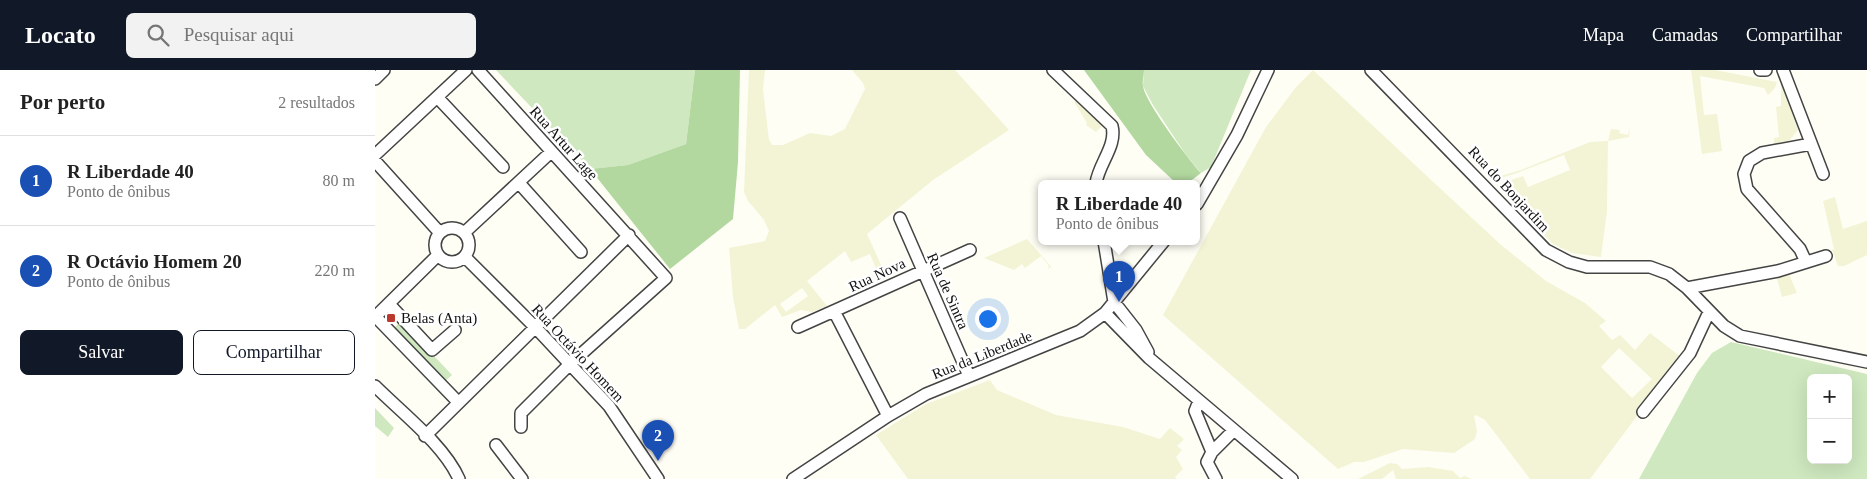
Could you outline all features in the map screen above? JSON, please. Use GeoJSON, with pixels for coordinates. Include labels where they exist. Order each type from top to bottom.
{"type":"FeatureCollection","features":[{"type":"Feature","properties":{"kind":"street"},"geometry":{"type":"LineString","coordinates":[[375,79],[384,70]]}},
{"type":"Feature","properties":{"kind":"street"},"geometry":{"type":"LineString","coordinates":[[375,155],[466,70]]}},
{"type":"Feature","properties":{"kind":"street","name":"Rua Artur Lage"},"geometry":{"type":"LineString","coordinates":[[478,70],[666,278],[570,364]]}},
{"type":"Feature","properties":{"kind":"street"},"geometry":{"type":"LineString","coordinates":[[1053,70],[1112,126],[1115,136],[1097,174],[1096,180]]}},
{"type":"Feature","properties":{"kind":"street"},"geometry":{"type":"LineString","coordinates":[[1200,199],[1237,136],[1268,70]]}},
{"type":"Feature","properties":{"kind":"street","name":"Rua do Bonjardim"},"geometry":{"type":"LineString","coordinates":[[1371,70],[1546,250],[1569,262],[1587,267],[1650,267],[1669,274],[1687,288],[1723,326],[1741,336],[1867,362]]}},
{"type":"Feature","properties":{"kind":"street"},"geometry":{"type":"LineString","coordinates":[[1759,70],[1766,70]]}},
{"type":"Feature","properties":{"kind":"street"},"geometry":{"type":"LineString","coordinates":[[1783,70],[1823,174]]}},
{"type":"Feature","properties":{"kind":"street"},"geometry":{"type":"LineString","coordinates":[[437,97],[503,166]]}},
{"type":"Feature","properties":{"kind":"street"},"geometry":{"type":"LineString","coordinates":[[1806,262],[1800,249],[1747,189],[1744,174],[1749,161],[1762,153],[1811,144]]}},
{"type":"Feature","properties":{"kind":"street"},"geometry":{"type":"LineString","coordinates":[[464,233],[551,152]]}},
{"type":"Feature","properties":{"kind":"street"},"geometry":{"type":"LineString","coordinates":[[375,161],[440,233]]}},
{"type":"Feature","properties":{"kind":"street"},"geometry":{"type":"LineString","coordinates":[[519,183],[581,252]]}},
{"type":"Feature","properties":{"kind":"street","name":"Rua de Sintra"},"geometry":{"type":"LineString","coordinates":[[900,218],[969,376]]}},
{"type":"Feature","properties":{"kind":"street"},"geometry":{"type":"LineString","coordinates":[[452,228],[464,233],[469,244],[465,257],[450,263],[438,255],[435,243],[440,233],[452,228]]}},
{"type":"Feature","properties":{"kind":"street"},"geometry":{"type":"LineString","coordinates":[[425,436],[629,235]]}},
{"type":"Feature","properties":{"kind":"street"},"geometry":{"type":"LineString","coordinates":[[1105,245],[1114,302],[1136,330],[1154,362]]}},
{"type":"Feature","properties":{"kind":"street","name":"Rua da Liberdade"},"geometry":{"type":"LineString","coordinates":[[793,479],[887,416],[926,394],[1068,337],[1105,313],[1161,245]]}},
{"type":"Feature","properties":{"kind":"street","name":"Rua Nova"},"geometry":{"type":"LineString","coordinates":[[798,327],[970,250]]}},
{"type":"Feature","properties":{"kind":"street"},"geometry":{"type":"LineString","coordinates":[[438,255],[375,316],[458,402]]}},
{"type":"Feature","properties":{"kind":"street"},"geometry":{"type":"LineString","coordinates":[[1687,288],[1778,271],[1826,256]]}},
{"type":"Feature","properties":{"kind":"street","name":"Rua Octávio Homem"},"geometry":{"type":"LineString","coordinates":[[465,257],[536,328],[609,406],[658,479]]}},
{"type":"Feature","properties":{"kind":"street"},"geometry":{"type":"LineString","coordinates":[[389,304],[432,350],[455,330]]}},
{"type":"Feature","properties":{"kind":"street"},"geometry":{"type":"LineString","coordinates":[[834,311],[887,416]]}},
{"type":"Feature","properties":{"kind":"street"},"geometry":{"type":"LineString","coordinates":[[1643,412],[1690,352],[1709,312]]}},
{"type":"Feature","properties":{"kind":"street"},"geometry":{"type":"LineString","coordinates":[[1105,313],[1154,362],[1292,479]]}},
{"type":"Feature","properties":{"kind":"street"},"geometry":{"type":"LineString","coordinates":[[521,427],[521,413],[570,364]]}},
{"type":"Feature","properties":{"kind":"street"},"geometry":{"type":"LineString","coordinates":[[375,386],[454,468],[459,479]]}},
{"type":"Feature","properties":{"kind":"street"},"geometry":{"type":"LineString","coordinates":[[1199,401],[1195,411],[1212,452]]}},
{"type":"Feature","properties":{"kind":"street"},"geometry":{"type":"LineString","coordinates":[[1216,479],[1207,462],[1212,452],[1234,430]]}},
{"type":"Feature","properties":{"kind":"street"},"geometry":{"type":"LineString","coordinates":[[496,444],[522,479]]}},
{"type":"Feature","properties":{"kind":"green space"},"geometry":{"type":"Polygon","coordinates":[[[496,70],[695,70],[686,144],[628,165],[590,169],[496,70]]]}},
{"type":"Feature","properties":{"kind":"green space"},"geometry":{"type":"Polygon","coordinates":[[[695,70],[740,70],[738,162],[733,219],[670,269],[590,169],[628,165],[686,144],[695,70]]]}},
{"type":"Feature","properties":{"kind":"green space"},"geometry":{"type":"Polygon","coordinates":[[[749,70],[765,70],[763,89],[769,140],[772,145],[783,145],[810,133],[831,136],[845,129],[865,89],[863,83],[852,70],[955,70],[1009,130],[933,180],[867,234],[887,278],[881,281],[870,254],[851,262],[845,251],[807,281],[827,306],[812,312],[801,310],[782,317],[775,305],[745,329],[739,329],[733,297],[729,248],[765,241],[769,231],[764,220],[748,201],[744,192],[749,70]],[[802,288],[780,304],[786,312],[808,296],[802,288]]]}},
{"type":"Feature","properties":{"kind":"green space"},"geometry":{"type":"Polygon","coordinates":[[[1084,70],[1144,70],[1143,86],[1151,104],[1177,144],[1201,173],[1192,180],[1173,180],[1146,155],[1084,70]]]}},
{"type":"Feature","properties":{"kind":"green space"},"geometry":{"type":"Polygon","coordinates":[[[1144,70],[1251,70],[1211,167],[1201,173],[1186,155],[1153,105],[1143,86],[1144,70]]]}},
{"type":"Feature","properties":{"kind":"green space"},"geometry":{"type":"Polygon","coordinates":[[[1313,70],[1500,244],[1546,281],[1585,303],[1606,321],[1599,326],[1612,340],[1620,335],[1635,350],[1650,333],[1681,357],[1590,479],[1530,479],[1485,420],[1476,415],[1474,416],[1477,431],[1475,439],[1454,453],[1403,449],[1364,462],[1354,462],[1338,469],[1163,315],[1266,127],[1296,87],[1313,70]],[[1619,348],[1601,367],[1632,398],[1652,379],[1619,348]]]}},
{"type":"Feature","properties":{"kind":"green space"},"geometry":{"type":"Polygon","coordinates":[[[1691,70],[1715,70],[1777,82],[1775,88],[1768,95],[1764,88],[1700,76],[1704,115],[1717,114],[1722,151],[1702,154],[1691,70]]]}},
{"type":"Feature","properties":{"kind":"green space"},"geometry":{"type":"Polygon","coordinates":[[[1781,83],[1798,130],[1789,141],[1774,144],[1774,138],[1779,137],[1776,107],[1781,106],[1781,83]]]}},
{"type":"Feature","properties":{"kind":"green space"},"geometry":{"type":"Polygon","coordinates":[[[1080,97],[1104,124],[1096,132],[1086,125],[1087,123],[1074,102],[1080,97]]]}},
{"type":"Feature","properties":{"kind":"green space"},"geometry":{"type":"Polygon","coordinates":[[[1630,127],[1629,137],[1608,141],[1611,129],[1620,130],[1619,133],[1628,135],[1630,127]]]}},
{"type":"Feature","properties":{"kind":"green space"},"geometry":{"type":"Polygon","coordinates":[[[1608,141],[1607,211],[1601,257],[1572,253],[1553,244],[1496,185],[1523,176],[1528,187],[1570,170],[1564,155],[1517,173],[1498,179],[1490,179],[1521,170],[1590,142],[1608,141]]]}},
{"type":"Feature","properties":{"kind":"green space"},"geometry":{"type":"Polygon","coordinates":[[[1835,197],[1843,229],[1867,221],[1867,255],[1844,266],[1838,266],[1832,250],[1834,249],[1823,201],[1835,197]]]}},
{"type":"Feature","properties":{"kind":"green space"},"geometry":{"type":"Polygon","coordinates":[[[1027,239],[1054,270],[1051,267],[1048,269],[1049,266],[1041,256],[1025,268],[1022,264],[1014,270],[984,258],[1027,239]]]}},
{"type":"Feature","properties":{"kind":"green space"},"geometry":{"type":"Polygon","coordinates":[[[1788,272],[1797,293],[1782,297],[1776,275],[1788,272]]]}},
{"type":"Feature","properties":{"kind":"green space"},"geometry":{"type":"Polygon","coordinates":[[[401,321],[452,375],[443,383],[393,329],[401,321]]]}},
{"type":"Feature","properties":{"kind":"green space"},"geometry":{"type":"Polygon","coordinates":[[[1731,342],[1867,374],[1867,479],[1639,479],[1697,373],[1712,353],[1731,342]]]}},
{"type":"Feature","properties":{"kind":"green space"},"geometry":{"type":"Polygon","coordinates":[[[990,380],[997,390],[1056,415],[1123,427],[1160,439],[1170,428],[1184,439],[1177,446],[1182,450],[1176,457],[1183,469],[1175,477],[1177,479],[908,479],[876,435],[926,404],[990,380]]]}},
{"type":"Feature","properties":{"kind":"green space"},"geometry":{"type":"Polygon","coordinates":[[[375,408],[394,428],[388,437],[375,426],[375,408]]]}},
{"type":"Feature","properties":{"kind":"green space"},"geometry":{"type":"Polygon","coordinates":[[[1390,463],[1397,464],[1402,469],[1428,467],[1453,471],[1460,478],[1465,476],[1471,479],[1396,479],[1393,470],[1382,479],[1358,479],[1390,463]]]}},
{"type":"Feature","properties":{"kind":"place","name":"R Liberdade 40"},"geometry":{"type":"Point","coordinates":[1119,302]}},
{"type":"Feature","properties":{"kind":"place","name":"Belas (Anta)"},"geometry":{"type":"Point","coordinates":[391,318]}},
{"type":"Feature","properties":{"kind":"place","name":"R Octávio Homem 20"},"geometry":{"type":"Point","coordinates":[658,461]}}]}
